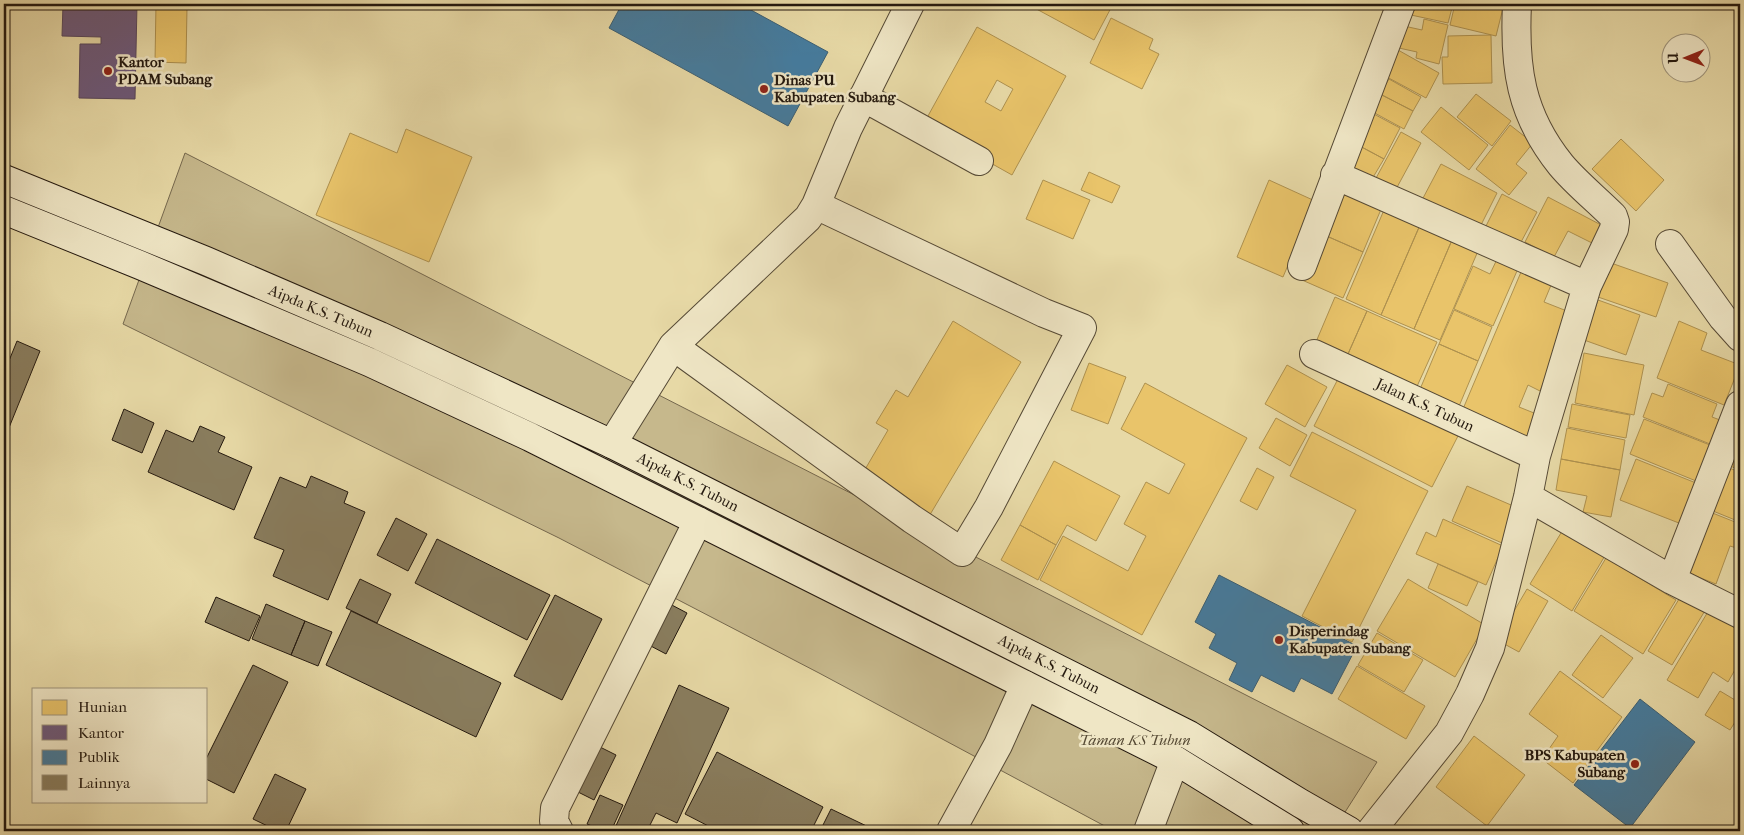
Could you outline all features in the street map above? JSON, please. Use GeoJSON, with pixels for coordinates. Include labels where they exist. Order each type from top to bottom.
{"type":"FeatureCollection","features":[{"type":"Feature","properties":{"kind":"street"},"geometry":{"type":"LineString","coordinates":[[612,444],[673,346],[808,218],[816,205],[848,128],[910,4]]}},
{"type":"Feature","properties":{"kind":"street"},"geometry":{"type":"LineString","coordinates":[[1302,266],[1401,4]]}},
{"type":"Feature","properties":{"kind":"street"},"geometry":{"type":"LineString","coordinates":[[1371,831],[1448,732],[1470,694],[1490,648],[1528,497],[1536,456],[1587,286],[1614,229],[1615,222],[1613,216],[1562,166],[1539,134],[1524,100],[1517,65],[1517,4]]}},
{"type":"Feature","properties":{"kind":"street"},"geometry":{"type":"LineString","coordinates":[[863,97],[979,161]]}},
{"type":"Feature","properties":{"kind":"street"},"geometry":{"type":"LineString","coordinates":[[1335,175],[1587,286]]}},
{"type":"Feature","properties":{"kind":"street","name":"Aipda K.S. Tubun"},"geometry":{"type":"LineString","coordinates":[[4,179],[206,261],[380,336],[612,444],[1189,735],[1349,831]]}},
{"type":"Feature","properties":{"kind":"street"},"geometry":{"type":"LineString","coordinates":[[673,346],[912,519],[962,552],[988,507],[1082,328],[1044,313],[816,205]]}},
{"type":"Feature","properties":{"kind":"street","name":"Aipda K.S. Tubun"},"geometry":{"type":"LineString","coordinates":[[4,210],[140,265],[369,362],[530,437],[1175,760],[1290,831]]}},
{"type":"Feature","properties":{"kind":"street"},"geometry":{"type":"LineString","coordinates":[[1670,244],[1723,318],[1740,337]]}},
{"type":"Feature","properties":{"kind":"street","name":"Jalan K.S. Tubun"},"geometry":{"type":"LineString","coordinates":[[1314,354],[1536,456]]}},
{"type":"Feature","properties":{"kind":"street"},"geometry":{"type":"LineString","coordinates":[[1672,580],[1740,405]]}},
{"type":"Feature","properties":{"kind":"street"},"geometry":{"type":"LineString","coordinates":[[1528,497],[1672,580],[1740,614]]}},
{"type":"Feature","properties":{"kind":"street"},"geometry":{"type":"LineString","coordinates":[[559,831],[554,821],[555,808],[698,521]]}},
{"type":"Feature","properties":{"kind":"street"},"geometry":{"type":"LineString","coordinates":[[950,831],[998,745],[1025,685]]}},
{"type":"Feature","properties":{"kind":"street"},"geometry":{"type":"LineString","coordinates":[[1148,831],[1175,760]]}},
{"type":"Feature","properties":{"kind":"green space","name":"Taman KS Tubun"},"geometry":{"type":"Polygon","coordinates":[[[185,153],[1377,762],[1333,831],[1114,831],[819,673],[559,538],[123,324],[185,153]]]}},
{"type":"Feature","properties":{"kind":"building: Hunian"},"geometry":{"type":"Polygon","coordinates":[[[156,4],[205,4],[204,7],[187,7],[186,63],[155,62],[156,4]]]}},
{"type":"Feature","properties":{"kind":"building: Hunian"},"geometry":{"type":"Polygon","coordinates":[[[1030,4],[1109,4],[1112,6],[1094,40],[1030,4]]]}},
{"type":"Feature","properties":{"kind":"building: Hunian"},"geometry":{"type":"Polygon","coordinates":[[[1413,4],[1453,4],[1448,23],[1411,15],[1413,4]]]}},
{"type":"Feature","properties":{"kind":"building: Hunian"},"geometry":{"type":"Polygon","coordinates":[[[1455,4],[1504,4],[1496,36],[1450,25],[1455,4]]]}},
{"type":"Feature","properties":{"kind":"building: Hunian"},"geometry":{"type":"Polygon","coordinates":[[[1111,18],[1153,39],[1149,49],[1159,54],[1142,89],[1090,63],[1111,18]]]}},
{"type":"Feature","properties":{"kind":"building: Hunian"},"geometry":{"type":"Polygon","coordinates":[[[1424,19],[1448,25],[1439,64],[1416,58],[1417,52],[1399,48],[1404,26],[1422,30],[1424,19]]]}},
{"type":"Feature","properties":{"kind":"building: Hunian"},"geometry":{"type":"Polygon","coordinates":[[[977,27],[1066,76],[1012,175],[923,125],[977,27]],[[997,80],[985,102],[1001,111],[1013,89],[997,80]]]}},
{"type":"Feature","properties":{"kind":"building: Hunian"},"geometry":{"type":"Polygon","coordinates":[[[1491,35],[1492,83],[1443,84],[1442,57],[1448,57],[1448,36],[1491,35]]]}},
{"type":"Feature","properties":{"kind":"building: Hunian"},"geometry":{"type":"Polygon","coordinates":[[[1398,50],[1439,73],[1426,98],[1385,76],[1398,50]]]}},
{"type":"Feature","properties":{"kind":"building: Hunian"},"geometry":{"type":"Polygon","coordinates":[[[1389,79],[1421,97],[1413,111],[1380,94],[1389,79]]]}},
{"type":"Feature","properties":{"kind":"building: Hunian"},"geometry":{"type":"Polygon","coordinates":[[[1380,94],[1413,111],[1404,129],[1371,111],[1380,94]]]}},
{"type":"Feature","properties":{"kind":"building: Hunian"},"geometry":{"type":"Polygon","coordinates":[[[1476,94],[1511,121],[1492,146],[1457,117],[1476,94]]]}},
{"type":"Feature","properties":{"kind":"building: Hunian"},"geometry":{"type":"Polygon","coordinates":[[[1441,107],[1488,145],[1469,170],[1421,132],[1441,107]]]}},
{"type":"Feature","properties":{"kind":"building: Hunian"},"geometry":{"type":"Polygon","coordinates":[[[1372,113],[1400,128],[1384,159],[1356,144],[1372,113]]]}},
{"type":"Feature","properties":{"kind":"building: Hunian"},"geometry":{"type":"Polygon","coordinates":[[[1510,125],[1533,143],[1516,164],[1527,173],[1509,195],[1476,169],[1510,125]]]}},
{"type":"Feature","properties":{"kind":"building: Hunian"},"geometry":{"type":"Polygon","coordinates":[[[406,129],[472,157],[429,262],[316,215],[350,133],[397,153],[406,129]]]}},
{"type":"Feature","properties":{"kind":"building: Hunian"},"geometry":{"type":"Polygon","coordinates":[[[1401,132],[1421,143],[1395,191],[1375,180],[1401,132]]]}},
{"type":"Feature","properties":{"kind":"building: Hunian"},"geometry":{"type":"Polygon","coordinates":[[[1621,139],[1664,180],[1636,211],[1592,169],[1621,139]]]}},
{"type":"Feature","properties":{"kind":"building: Hunian"},"geometry":{"type":"Polygon","coordinates":[[[1356,144],[1384,159],[1372,179],[1345,164],[1356,144]]]}},
{"type":"Feature","properties":{"kind":"building: Hunian"},"geometry":{"type":"Polygon","coordinates":[[[1441,164],[1497,193],[1479,229],[1422,200],[1441,164]]]}},
{"type":"Feature","properties":{"kind":"building: Hunian"},"geometry":{"type":"Polygon","coordinates":[[[1089,172],[1120,186],[1112,203],[1081,190],[1089,172]]]}},
{"type":"Feature","properties":{"kind":"building: Hunian"},"geometry":{"type":"Polygon","coordinates":[[[1043,180],[1090,200],[1073,239],[1026,219],[1043,180]]]}},
{"type":"Feature","properties":{"kind":"building: Hunian"},"geometry":{"type":"Polygon","coordinates":[[[1269,180],[1315,201],[1283,277],[1237,257],[1269,180]]]}},
{"type":"Feature","properties":{"kind":"building: Hunian"},"geometry":{"type":"Polygon","coordinates":[[[1341,190],[1382,207],[1363,252],[1322,234],[1341,190]]]}},
{"type":"Feature","properties":{"kind":"building: Hunian"},"geometry":{"type":"Polygon","coordinates":[[[1502,194],[1537,212],[1520,244],[1486,226],[1502,194]]]}},
{"type":"Feature","properties":{"kind":"building: Hunian"},"geometry":{"type":"Polygon","coordinates":[[[1548,197],[1603,226],[1594,244],[1568,231],[1554,257],[1525,242],[1548,197]]]}},
{"type":"Feature","properties":{"kind":"building: Hunian"},"geometry":{"type":"Polygon","coordinates":[[[1384,210],[1420,225],[1381,315],[1346,299],[1384,210]]]}},
{"type":"Feature","properties":{"kind":"building: Hunian"},"geometry":{"type":"Polygon","coordinates":[[[1420,225],[1452,240],[1414,329],[1381,315],[1420,225]]]}},
{"type":"Feature","properties":{"kind":"building: Hunian"},"geometry":{"type":"Polygon","coordinates":[[[1322,234],[1363,252],[1343,298],[1302,280],[1322,234]]]}},
{"type":"Feature","properties":{"kind":"building: Hunian"},"geometry":{"type":"Polygon","coordinates":[[[1452,240],[1478,251],[1440,340],[1414,329],[1452,240]]]}},
{"type":"Feature","properties":{"kind":"building: Hunian"},"geometry":{"type":"Polygon","coordinates":[[[1499,255],[1520,264],[1493,326],[1454,309],[1473,266],[1490,274],[1499,255]]]}},
{"type":"Feature","properties":{"kind":"building: Hunian"},"geometry":{"type":"Polygon","coordinates":[[[1611,263],[1668,283],[1656,317],[1598,297],[1611,263]]]}},
{"type":"Feature","properties":{"kind":"building: Hunian"},"geometry":{"type":"Polygon","coordinates":[[[1524,265],[1554,278],[1544,302],[1572,313],[1540,391],[1528,385],[1519,407],[1539,415],[1526,444],[1460,416],[1524,265]]]}},
{"type":"Feature","properties":{"kind":"building: Hunian"},"geometry":{"type":"Polygon","coordinates":[[[1335,297],[1367,311],[1344,363],[1313,349],[1335,297]]]}},
{"type":"Feature","properties":{"kind":"building: Hunian"},"geometry":{"type":"Polygon","coordinates":[[[1598,300],[1640,315],[1626,355],[1584,340],[1598,300]]]}},
{"type":"Feature","properties":{"kind":"building: Hunian"},"geometry":{"type":"Polygon","coordinates":[[[1454,310],[1492,327],[1478,361],[1439,344],[1454,310]]]}},
{"type":"Feature","properties":{"kind":"building: Hunian"},"geometry":{"type":"Polygon","coordinates":[[[1367,311],[1437,342],[1414,393],[1344,363],[1367,311]]]}},
{"type":"Feature","properties":{"kind":"building: Hunian"},"geometry":{"type":"Polygon","coordinates":[[[953,321],[1021,362],[928,518],[860,478],[888,430],[876,423],[896,390],[908,397],[953,321]]]}},
{"type":"Feature","properties":{"kind":"building: Hunian"},"geometry":{"type":"Polygon","coordinates":[[[1679,321],[1707,333],[1701,350],[1740,365],[1724,405],[1657,378],[1679,321]]]}},
{"type":"Feature","properties":{"kind":"building: Hunian"},"geometry":{"type":"Polygon","coordinates":[[[1439,344],[1478,361],[1457,411],[1418,394],[1439,344]]]}},
{"type":"Feature","properties":{"kind":"building: Hunian"},"geometry":{"type":"Polygon","coordinates":[[[1584,353],[1644,365],[1634,415],[1575,403],[1584,353]]]}},
{"type":"Feature","properties":{"kind":"building: Hunian"},"geometry":{"type":"Polygon","coordinates":[[[1089,363],[1126,377],[1108,424],[1071,410],[1089,363]]]}},
{"type":"Feature","properties":{"kind":"building: Hunian"},"geometry":{"type":"Polygon","coordinates":[[[1287,365],[1327,387],[1305,427],[1265,404],[1287,365]]]}},
{"type":"Feature","properties":{"kind":"building: Hunian"},"geometry":{"type":"Polygon","coordinates":[[[1341,373],[1459,434],[1432,487],[1314,426],[1341,373]]]}},
{"type":"Feature","properties":{"kind":"building: Hunian"},"geometry":{"type":"Polygon","coordinates":[[[1145,383],[1247,438],[1142,635],[1040,580],[1063,536],[1128,571],[1146,536],[1124,524],[1146,482],[1169,494],[1185,464],[1121,429],[1145,383]]]}},
{"type":"Feature","properties":{"kind":"building: Hunian"},"geometry":{"type":"Polygon","coordinates":[[[1668,384],[1717,404],[1712,417],[1720,420],[1710,444],[1643,417],[1652,393],[1663,397],[1668,384]]]}},
{"type":"Feature","properties":{"kind":"building: Hunian"},"geometry":{"type":"Polygon","coordinates":[[[1572,404],[1630,415],[1626,438],[1568,427],[1572,404]]]}},
{"type":"Feature","properties":{"kind":"building: Hunian"},"geometry":{"type":"Polygon","coordinates":[[[1276,418],[1307,435],[1290,466],[1259,448],[1276,418]]]}},
{"type":"Feature","properties":{"kind":"building: Hunian"},"geometry":{"type":"Polygon","coordinates":[[[1644,419],[1715,447],[1701,483],[1630,454],[1644,419]]]}},
{"type":"Feature","properties":{"kind":"building: Hunian"},"geometry":{"type":"Polygon","coordinates":[[[1567,428],[1625,440],[1620,470],[1561,459],[1567,428]]]}},
{"type":"Feature","properties":{"kind":"building: Hunian"},"geometry":{"type":"Polygon","coordinates":[[[1312,432],[1428,491],[1352,642],[1302,616],[1356,510],[1290,476],[1312,432]]]}},
{"type":"Feature","properties":{"kind":"building: Hunian"},"geometry":{"type":"Polygon","coordinates":[[[1740,440],[1740,470],[1730,466],[1740,440]]]}},
{"type":"Feature","properties":{"kind":"building: Hunian"},"geometry":{"type":"Polygon","coordinates":[[[1561,459],[1620,470],[1611,517],[1583,512],[1587,496],[1556,490],[1561,459]]]}},
{"type":"Feature","properties":{"kind":"building: Hunian"},"geometry":{"type":"Polygon","coordinates":[[[1636,459],[1701,485],[1684,525],[1620,500],[1636,459]]]}},
{"type":"Feature","properties":{"kind":"building: Hunian"},"geometry":{"type":"Polygon","coordinates":[[[1054,461],[1120,496],[1096,541],[1067,525],[1056,545],[1020,525],[1054,461]]]}},
{"type":"Feature","properties":{"kind":"building: Hunian"},"geometry":{"type":"Polygon","coordinates":[[[1257,468],[1274,477],[1257,510],[1240,501],[1257,468]]]}},
{"type":"Feature","properties":{"kind":"building: Hunian"},"geometry":{"type":"Polygon","coordinates":[[[1729,468],[1740,472],[1740,522],[1713,511],[1729,468]]]}},
{"type":"Feature","properties":{"kind":"building: Hunian"},"geometry":{"type":"Polygon","coordinates":[[[1467,486],[1518,508],[1502,543],[1452,521],[1467,486]]]}},
{"type":"Feature","properties":{"kind":"building: Hunian"},"geometry":{"type":"Polygon","coordinates":[[[1710,512],[1740,524],[1740,549],[1730,546],[1716,584],[1688,573],[1710,512]]]}},
{"type":"Feature","properties":{"kind":"building: Hunian"},"geometry":{"type":"Polygon","coordinates":[[[1443,519],[1503,546],[1486,585],[1416,554],[1426,532],[1436,537],[1443,519]]]}},
{"type":"Feature","properties":{"kind":"building: Hunian"},"geometry":{"type":"Polygon","coordinates":[[[1020,525],[1056,545],[1038,580],[1001,560],[1020,525]]]}},
{"type":"Feature","properties":{"kind":"building: Hunian"},"geometry":{"type":"Polygon","coordinates":[[[1564,528],[1606,554],[1572,611],[1530,584],[1564,528]]]}},
{"type":"Feature","properties":{"kind":"building: Hunian"},"geometry":{"type":"Polygon","coordinates":[[[1606,558],[1676,600],[1643,654],[1574,611],[1606,558]]]}},
{"type":"Feature","properties":{"kind":"building: Hunian"},"geometry":{"type":"Polygon","coordinates":[[[1438,564],[1478,582],[1467,606],[1428,588],[1438,564]]]}},
{"type":"Feature","properties":{"kind":"building: Hunian"},"geometry":{"type":"Polygon","coordinates":[[[1408,579],[1485,625],[1455,677],[1377,631],[1408,579]]]}},
{"type":"Feature","properties":{"kind":"building: Hunian"},"geometry":{"type":"Polygon","coordinates":[[[1527,589],[1548,601],[1519,652],[1497,640],[1527,589]]]}},
{"type":"Feature","properties":{"kind":"building: Hunian"},"geometry":{"type":"Polygon","coordinates":[[[1682,594],[1706,609],[1672,665],[1648,651],[1682,594]]]}},
{"type":"Feature","properties":{"kind":"building: Hunian"},"geometry":{"type":"Polygon","coordinates":[[[1709,610],[1740,630],[1740,661],[1728,682],[1713,672],[1698,698],[1667,680],[1709,610]]]}},
{"type":"Feature","properties":{"kind":"building: Hunian"},"geometry":{"type":"Polygon","coordinates":[[[1377,633],[1423,660],[1404,692],[1358,665],[1377,633]]]}},
{"type":"Feature","properties":{"kind":"building: Hunian"},"geometry":{"type":"Polygon","coordinates":[[[1601,635],[1633,658],[1603,698],[1572,675],[1601,635]]]}},
{"type":"Feature","properties":{"kind":"building: Hunian"},"geometry":{"type":"Polygon","coordinates":[[[1357,666],[1425,706],[1406,739],[1338,699],[1357,666]]]}},
{"type":"Feature","properties":{"kind":"building: Hunian"},"geometry":{"type":"Polygon","coordinates":[[[1560,671],[1622,717],[1573,783],[1542,759],[1558,736],[1529,714],[1560,671]]]}},
{"type":"Feature","properties":{"kind":"building: Hunian"},"geometry":{"type":"Polygon","coordinates":[[[1720,691],[1740,703],[1740,714],[1730,730],[1705,715],[1720,691]]]}},
{"type":"Feature","properties":{"kind":"building: Hunian"},"geometry":{"type":"Polygon","coordinates":[[[1474,736],[1525,775],[1487,826],[1436,787],[1474,736]]]}},
{"type":"Feature","properties":{"kind":"building: Kantor","name":"Kantor PDAM Subang"},"geometry":{"type":"Polygon","coordinates":[[[63,4],[137,4],[135,99],[79,98],[80,44],[101,44],[101,37],[62,36],[63,4]]]}},
{"type":"Feature","properties":{"kind":"building: Publik","name":"Dinas PU Kabupaten Subang"},"geometry":{"type":"Polygon","coordinates":[[[622,4],[740,4],[828,52],[788,126],[609,28],[622,4]]]}},
{"type":"Feature","properties":{"kind":"building: Publik","name":"Disperindag Kabupaten Subang"},"geometry":{"type":"Polygon","coordinates":[[[1219,575],[1357,646],[1332,694],[1301,678],[1294,692],[1261,675],[1252,692],[1229,680],[1237,663],[1209,648],[1216,634],[1195,622],[1219,575]]]}},
{"type":"Feature","properties":{"kind":"building: Publik","name":"BPS Kabupaten Subang"},"geometry":{"type":"Polygon","coordinates":[[[1640,699],[1695,742],[1630,828],[1574,785],[1640,699]]]}},
{"type":"Feature","properties":{"kind":"building: Lainnya"},"geometry":{"type":"Polygon","coordinates":[[[17,341],[40,351],[4,440],[4,373],[17,341]]]}},
{"type":"Feature","properties":{"kind":"building: Lainnya"},"geometry":{"type":"Polygon","coordinates":[[[124,409],[154,423],[142,453],[112,440],[124,409]]]}},
{"type":"Feature","properties":{"kind":"building: Lainnya"},"geometry":{"type":"Polygon","coordinates":[[[200,426],[225,437],[218,452],[252,467],[234,510],[148,472],[166,430],[193,442],[200,426]]]}},
{"type":"Feature","properties":{"kind":"building: Lainnya"},"geometry":{"type":"Polygon","coordinates":[[[311,476],[348,492],[344,503],[365,512],[328,600],[273,576],[284,550],[254,538],[280,477],[306,488],[311,476]]]}},
{"type":"Feature","properties":{"kind":"building: Lainnya"},"geometry":{"type":"Polygon","coordinates":[[[396,518],[427,534],[408,571],[377,555],[396,518]]]}},
{"type":"Feature","properties":{"kind":"building: Lainnya"},"geometry":{"type":"Polygon","coordinates":[[[437,539],[550,595],[527,640],[415,583],[437,539]]]}},
{"type":"Feature","properties":{"kind":"building: Lainnya"},"geometry":{"type":"Polygon","coordinates":[[[360,579],[391,594],[377,623],[346,608],[360,579]]]}},
{"type":"Feature","properties":{"kind":"building: Lainnya"},"geometry":{"type":"Polygon","coordinates":[[[555,595],[602,619],[562,700],[514,676],[555,595]]]}},
{"type":"Feature","properties":{"kind":"building: Lainnya"},"geometry":{"type":"Polygon","coordinates":[[[216,597],[260,616],[249,641],[205,622],[216,597]]]}},
{"type":"Feature","properties":{"kind":"building: Lainnya"},"geometry":{"type":"Polygon","coordinates":[[[668,603],[687,613],[666,654],[647,644],[668,603]]]}},
{"type":"Feature","properties":{"kind":"building: Lainnya"},"geometry":{"type":"Polygon","coordinates":[[[266,604],[305,621],[291,655],[252,639],[266,604]]]}},
{"type":"Feature","properties":{"kind":"building: Lainnya"},"geometry":{"type":"Polygon","coordinates":[[[351,611],[501,683],[476,737],[326,665],[351,611]]]}},
{"type":"Feature","properties":{"kind":"building: Lainnya"},"geometry":{"type":"Polygon","coordinates":[[[305,621],[332,632],[318,666],[291,655],[305,621]]]}},
{"type":"Feature","properties":{"kind":"building: Lainnya"},"geometry":{"type":"Polygon","coordinates":[[[253,665],[288,682],[234,793],[208,780],[208,755],[253,665]]]}},
{"type":"Feature","properties":{"kind":"building: Lainnya"},"geometry":{"type":"Polygon","coordinates":[[[679,685],[729,708],[677,823],[656,813],[647,831],[623,831],[615,828],[679,685]]]}},
{"type":"Feature","properties":{"kind":"building: Lainnya"},"geometry":{"type":"Polygon","coordinates":[[[594,744],[616,755],[594,800],[572,789],[594,744]]]}},
{"type":"Feature","properties":{"kind":"building: Lainnya"},"geometry":{"type":"Polygon","coordinates":[[[717,752],[823,807],[811,831],[718,831],[685,814],[717,752]]]}},
{"type":"Feature","properties":{"kind":"building: Lainnya"},"geometry":{"type":"Polygon","coordinates":[[[275,774],[306,789],[286,831],[278,831],[253,819],[275,774]]]}},
{"type":"Feature","properties":{"kind":"building: Lainnya"},"geometry":{"type":"Polygon","coordinates":[[[600,795],[623,805],[611,831],[604,831],[587,824],[600,795]]]}},
{"type":"Feature","properties":{"kind":"building: Lainnya"},"geometry":{"type":"Polygon","coordinates":[[[831,809],[877,831],[820,831],[831,809]]]}},
{"type":"Feature","properties":{"kind":"place","name":"Kantor PDAM Subang"},"geometry":{"type":"Point","coordinates":[108,71]}},
{"type":"Feature","properties":{"kind":"place","name":"Dinas PU Kabupaten Subang"},"geometry":{"type":"Point","coordinates":[764,89]}},
{"type":"Feature","properties":{"kind":"place","name":"Disperindag Kabupaten Subang"},"geometry":{"type":"Point","coordinates":[1279,640]}},
{"type":"Feature","properties":{"kind":"place","name":"BPS Kabupaten Subang"},"geometry":{"type":"Point","coordinates":[1635,764]}}]}
